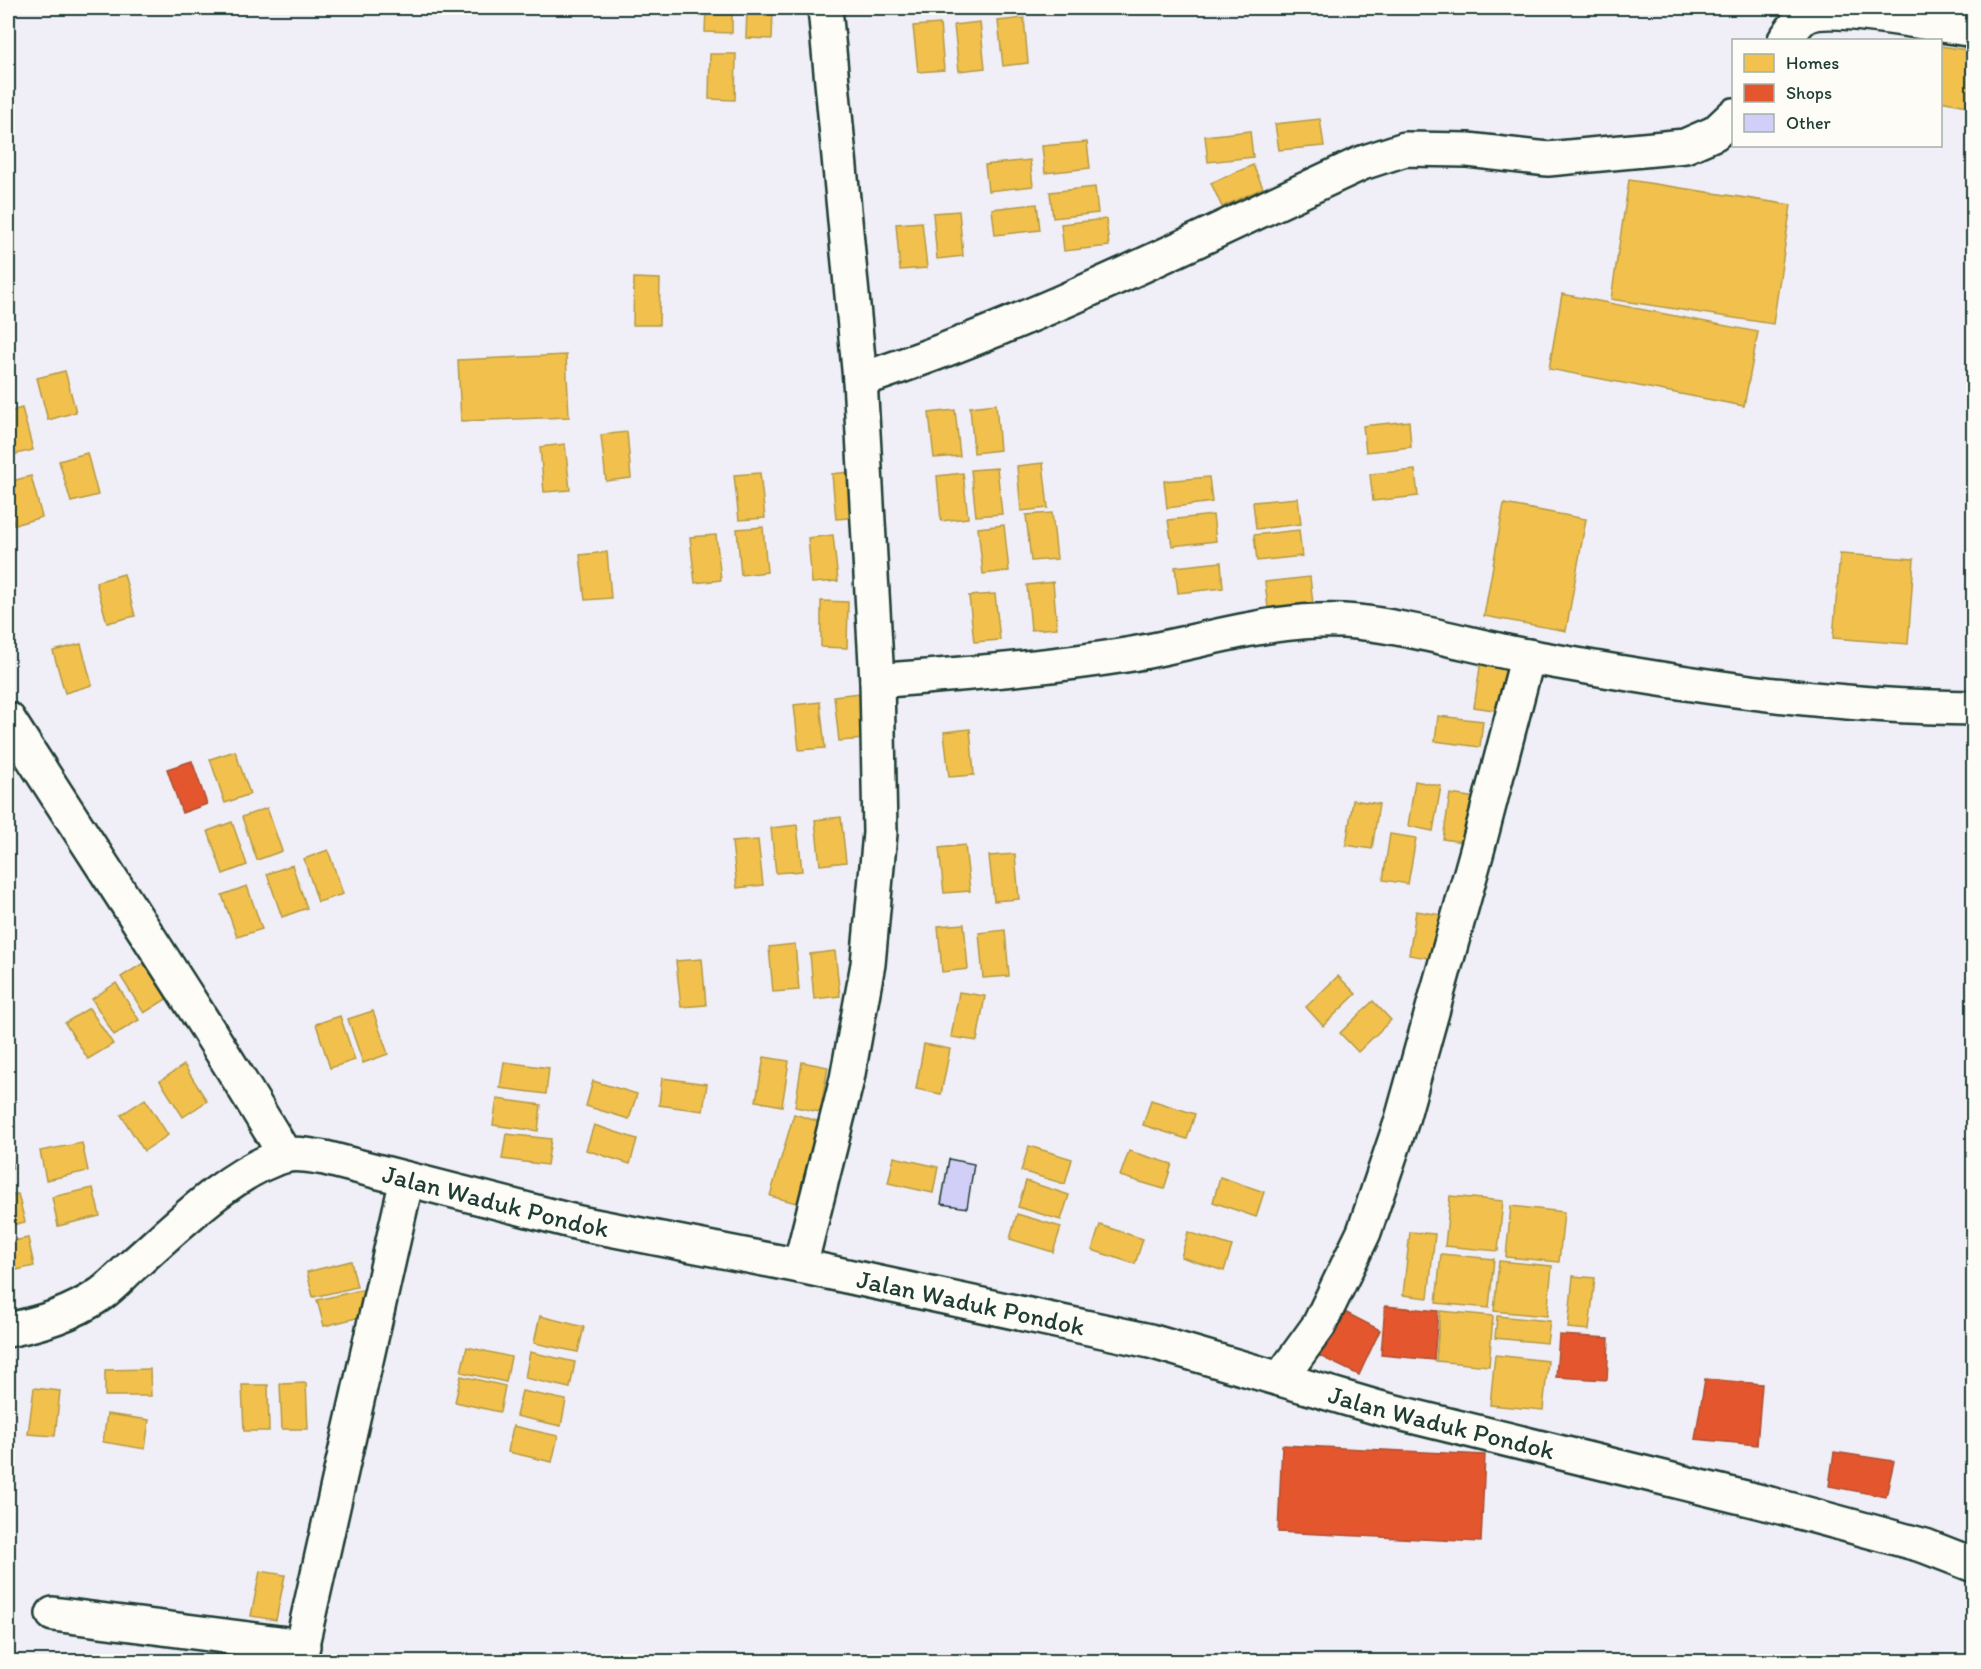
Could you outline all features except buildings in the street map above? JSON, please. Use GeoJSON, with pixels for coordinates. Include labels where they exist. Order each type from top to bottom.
{"type":"FeatureCollection","features":[{"type":"Feature","properties":{"kind":"street"},"geometry":{"type":"LineString","coordinates":[[800,1266],[847,1079],[868,964],[880,833],[877,681],[860,380],[825,8]]}},
{"type":"Feature","properties":{"kind":"street"},"geometry":{"type":"LineString","coordinates":[[1786,39],[1804,17],[1814,13],[1849,14],[1974,30]]}},
{"type":"Feature","properties":{"kind":"street"},"geometry":{"type":"LineString","coordinates":[[860,380],[932,356],[1020,320],[1362,163],[1405,149],[1468,150],[1548,159],[1685,146],[1714,133],[1732,117]]}},
{"type":"Feature","properties":{"kind":"street"},"geometry":{"type":"LineString","coordinates":[[877,681],[991,672],[1126,655],[1231,635],[1272,623],[1356,622],[1528,656],[1791,699],[1907,708],[1974,708]]}},
{"type":"Feature","properties":{"kind":"street"},"geometry":{"type":"LineString","coordinates":[[1280,1379],[1319,1324],[1364,1232],[1401,1122],[1477,851],[1528,656]]}},
{"type":"Feature","properties":{"kind":"street"},"geometry":{"type":"LineString","coordinates":[[8,719],[182,993],[229,1061],[285,1155]]}},
{"type":"Feature","properties":{"kind":"street","name":"Jalan Waduk Pondok"},"geometry":{"type":"LineString","coordinates":[[8,1330],[44,1323],[102,1293],[179,1225],[237,1178],[285,1155],[300,1154],[325,1158],[579,1223],[800,1266],[1150,1341],[1379,1408],[1770,1504],[1925,1546],[1974,1565]]}},
{"type":"Feature","properties":{"kind":"street"},"geometry":{"type":"LineString","coordinates":[[53,1614],[300,1654],[407,1179]]}}]}
